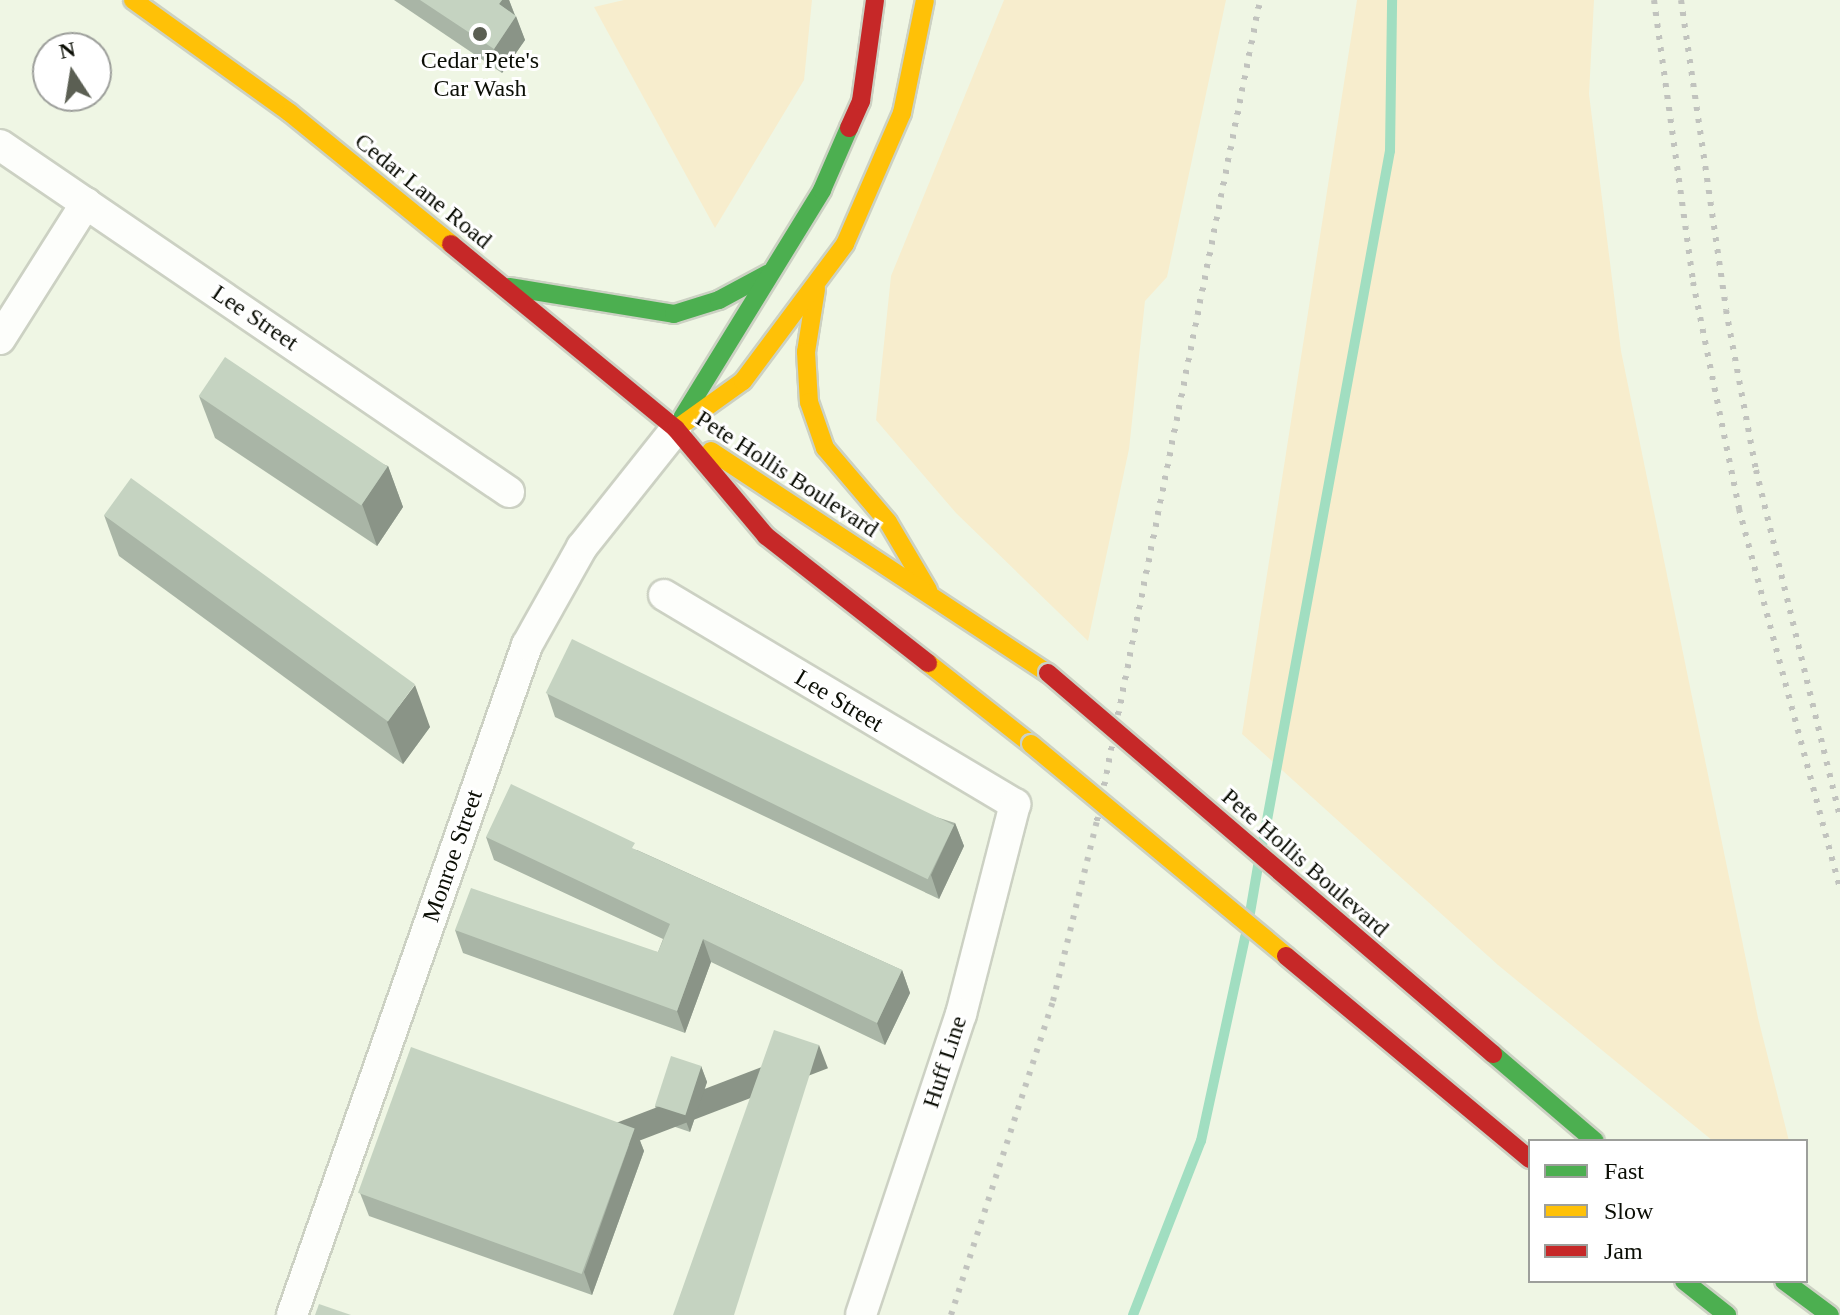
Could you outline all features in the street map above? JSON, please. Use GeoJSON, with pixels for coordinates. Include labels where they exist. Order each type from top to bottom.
{"type":"FeatureCollection","features":[{"type":"Feature","properties":{"kind":"main road","name":"Cedar Lane Road"},"geometry":{"type":"LineString","coordinates":[[133,0],[290,113],[676,429]]}},
{"type":"Feature","properties":{"kind":"main road"},"geometry":{"type":"LineString","coordinates":[[676,429],[822,190],[861,101],[875,0]]}},
{"type":"Feature","properties":{"kind":"main road"},"geometry":{"type":"LineString","coordinates":[[676,429],[743,381],[816,287],[845,244],[902,113],[925,0]]}},
{"type":"Feature","properties":{"kind":"main road"},"geometry":{"type":"LineString","coordinates":[[502,285],[674,314],[719,300],[772,272]]}},
{"type":"Feature","properties":{"kind":"main road"},"geometry":{"type":"LineString","coordinates":[[816,287],[806,352],[809,402],[825,448],[888,522],[933,597]]}},
{"type":"Feature","properties":{"kind":"main road","name":"Pete Hollis Boulevard"},"geometry":{"type":"LineString","coordinates":[[676,429],[1048,673],[1593,1139]]}},
{"type":"Feature","properties":{"kind":"main road","name":"Pete Hollis Boulevard"},"geometry":{"type":"LineString","coordinates":[[676,429],[766,536],[1031,744],[1528,1157]]}},
{"type":"Feature","properties":{"kind":"main road"},"geometry":{"type":"LineString","coordinates":[[1687,1283],[1727,1315]]}},
{"type":"Feature","properties":{"kind":"main road"},"geometry":{"type":"LineString","coordinates":[[1787,1283],[1830,1315]]}},
{"type":"Feature","properties":{"kind":"street","name":"Lee Street"},"geometry":{"type":"LineString","coordinates":[[0,145],[509,492]]}},
{"type":"Feature","properties":{"kind":"street"},"geometry":{"type":"LineString","coordinates":[[0,339],[86,203]]}},
{"type":"Feature","properties":{"kind":"street","name":"Monroe Street"},"geometry":{"type":"LineString","coordinates":[[292,1315],[527,645],[582,547],[676,429]]}},
{"type":"Feature","properties":{"kind":"street","name":"Lee Street"},"geometry":{"type":"LineString","coordinates":[[664,595],[1015,804]]}},
{"type":"Feature","properties":{"kind":"street","name":"Huff Line"},"geometry":{"type":"LineString","coordinates":[[861,1315],[961,1014],[1015,804]]}},
{"type":"Feature","properties":{"kind":"shaded area"},"geometry":{"type":"Polygon","coordinates":[[[624,0],[812,0],[804,80],[715,228],[594,7],[624,0]]]}},
{"type":"Feature","properties":{"kind":"shaded area"},"geometry":{"type":"Polygon","coordinates":[[[1004,0],[1226,0],[1167,277],[1145,301],[1129,449],[1088,641],[956,513],[876,420],[891,276],[1004,0]]]}},
{"type":"Feature","properties":{"kind":"shaded area"},"geometry":{"type":"Polygon","coordinates":[[[1357,0],[1594,0],[1589,94],[1621,351],[1758,1018],[1788,1139],[1711,1139],[1498,965],[1242,734],[1357,0]]]}},
{"type":"Feature","properties":{"kind":"building"},"geometry":{"type":"Polygon","coordinates":[[[420,0],[502,0],[499,4],[516,16],[494,49],[420,0]]]}},
{"type":"Feature","properties":{"kind":"building"},"geometry":{"type":"Polygon","coordinates":[[[225,357],[387,467],[361,506],[199,396],[225,357]]]}},
{"type":"Feature","properties":{"kind":"building"},"geometry":{"type":"Polygon","coordinates":[[[131,478],[415,684],[388,722],[104,515],[131,478]]]}},
{"type":"Feature","properties":{"kind":"building"},"geometry":{"type":"Polygon","coordinates":[[[572,639],[954,825],[928,879],[546,693],[572,639]]]}},
{"type":"Feature","properties":{"kind":"building"},"geometry":{"type":"Polygon","coordinates":[[[511,784],[635,843],[632,848],[902,970],[877,1023],[703,939],[677,1011],[455,930],[471,888],[658,952],[670,924],[486,837],[511,784]]]}},
{"type":"Feature","properties":{"kind":"building"},"geometry":{"type":"Polygon","coordinates":[[[774,1030],[819,1045],[734,1315],[673,1315],[774,1030]]]}},
{"type":"Feature","properties":{"kind":"building"},"geometry":{"type":"Polygon","coordinates":[[[411,1047],[635,1128],[582,1274],[358,1193],[411,1047]]]}},
{"type":"Feature","properties":{"kind":"building"},"geometry":{"type":"Polygon","coordinates":[[[671,1056],[701,1066],[685,1115],[655,1105],[671,1056]]]}},
{"type":"Feature","properties":{"kind":"building"},"geometry":{"type":"Polygon","coordinates":[[[319,1304],[351,1315],[315,1315],[319,1304]]]}},
{"type":"Feature","properties":{"kind":"waterway"},"geometry":{"type":"LineString","coordinates":[[1263,842],[1390,151],[1392,0]]}},
{"type":"Feature","properties":{"kind":"waterway"},"geometry":{"type":"LineString","coordinates":[[1250,913],[1258,866]]}},
{"type":"Feature","properties":{"kind":"waterway"},"geometry":{"type":"LineString","coordinates":[[1133,1315],[1201,1141],[1245,937]]}},
{"type":"Feature","properties":{"kind":"railway"},"geometry":{"type":"LineString","coordinates":[[951,1315],[1053,1001],[1097,821],[1260,0]]}},
{"type":"Feature","properties":{"kind":"railway"},"geometry":{"type":"LineString","coordinates":[[1654,0],[1693,282],[1739,509],[1840,889]]}},
{"type":"Feature","properties":{"kind":"railway"},"geometry":{"type":"LineString","coordinates":[[1681,0],[1726,310],[1756,470],[1840,816]]}},
{"type":"Feature","properties":{"kind":"traffic: fast"},"geometry":{"type":"LineString","coordinates":[[682,418],[822,190],[849,128]]}},
{"type":"Feature","properties":{"kind":"traffic: fast"},"geometry":{"type":"LineString","coordinates":[[509,287],[674,314],[719,300],[767,274]]}},
{"type":"Feature","properties":{"kind":"traffic: fast"},"geometry":{"type":"LineString","coordinates":[[1493,1054],[1593,1139]]}},
{"type":"Feature","properties":{"kind":"traffic: fast"},"geometry":{"type":"LineString","coordinates":[[1687,1283],[1727,1315]]}},
{"type":"Feature","properties":{"kind":"traffic: fast"},"geometry":{"type":"LineString","coordinates":[[1787,1283],[1830,1315]]}},
{"type":"Feature","properties":{"kind":"traffic: slow"},"geometry":{"type":"LineString","coordinates":[[133,0],[290,113],[451,244]]}},
{"type":"Feature","properties":{"kind":"traffic: slow"},"geometry":{"type":"LineString","coordinates":[[676,429],[743,381],[845,244],[902,113],[925,0]]}},
{"type":"Feature","properties":{"kind":"traffic: slow"},"geometry":{"type":"LineString","coordinates":[[816,289],[806,352],[809,402],[825,448],[888,522],[928,590]]}},
{"type":"Feature","properties":{"kind":"traffic: slow"},"geometry":{"type":"LineString","coordinates":[[711,451],[1048,673]]}},
{"type":"Feature","properties":{"kind":"traffic: slow"},"geometry":{"type":"LineString","coordinates":[[928,663],[1031,744]]}},
{"type":"Feature","properties":{"kind":"traffic: slow"},"geometry":{"type":"LineString","coordinates":[[1031,744],[1286,956]]}},
{"type":"Feature","properties":{"kind":"traffic: jam"},"geometry":{"type":"LineString","coordinates":[[849,128],[861,101],[875,0]]}},
{"type":"Feature","properties":{"kind":"traffic: jam"},"geometry":{"type":"LineString","coordinates":[[451,244],[676,429],[766,536],[928,663]]}},
{"type":"Feature","properties":{"kind":"traffic: jam"},"geometry":{"type":"LineString","coordinates":[[1048,673],[1493,1054]]}},
{"type":"Feature","properties":{"kind":"traffic: jam"},"geometry":{"type":"LineString","coordinates":[[1286,956],[1528,1157]]}},
{"type":"Feature","properties":{"kind":"place","name":"Cedar Pete's Car Wash"},"geometry":{"type":"Point","coordinates":[480,34]}}]}
